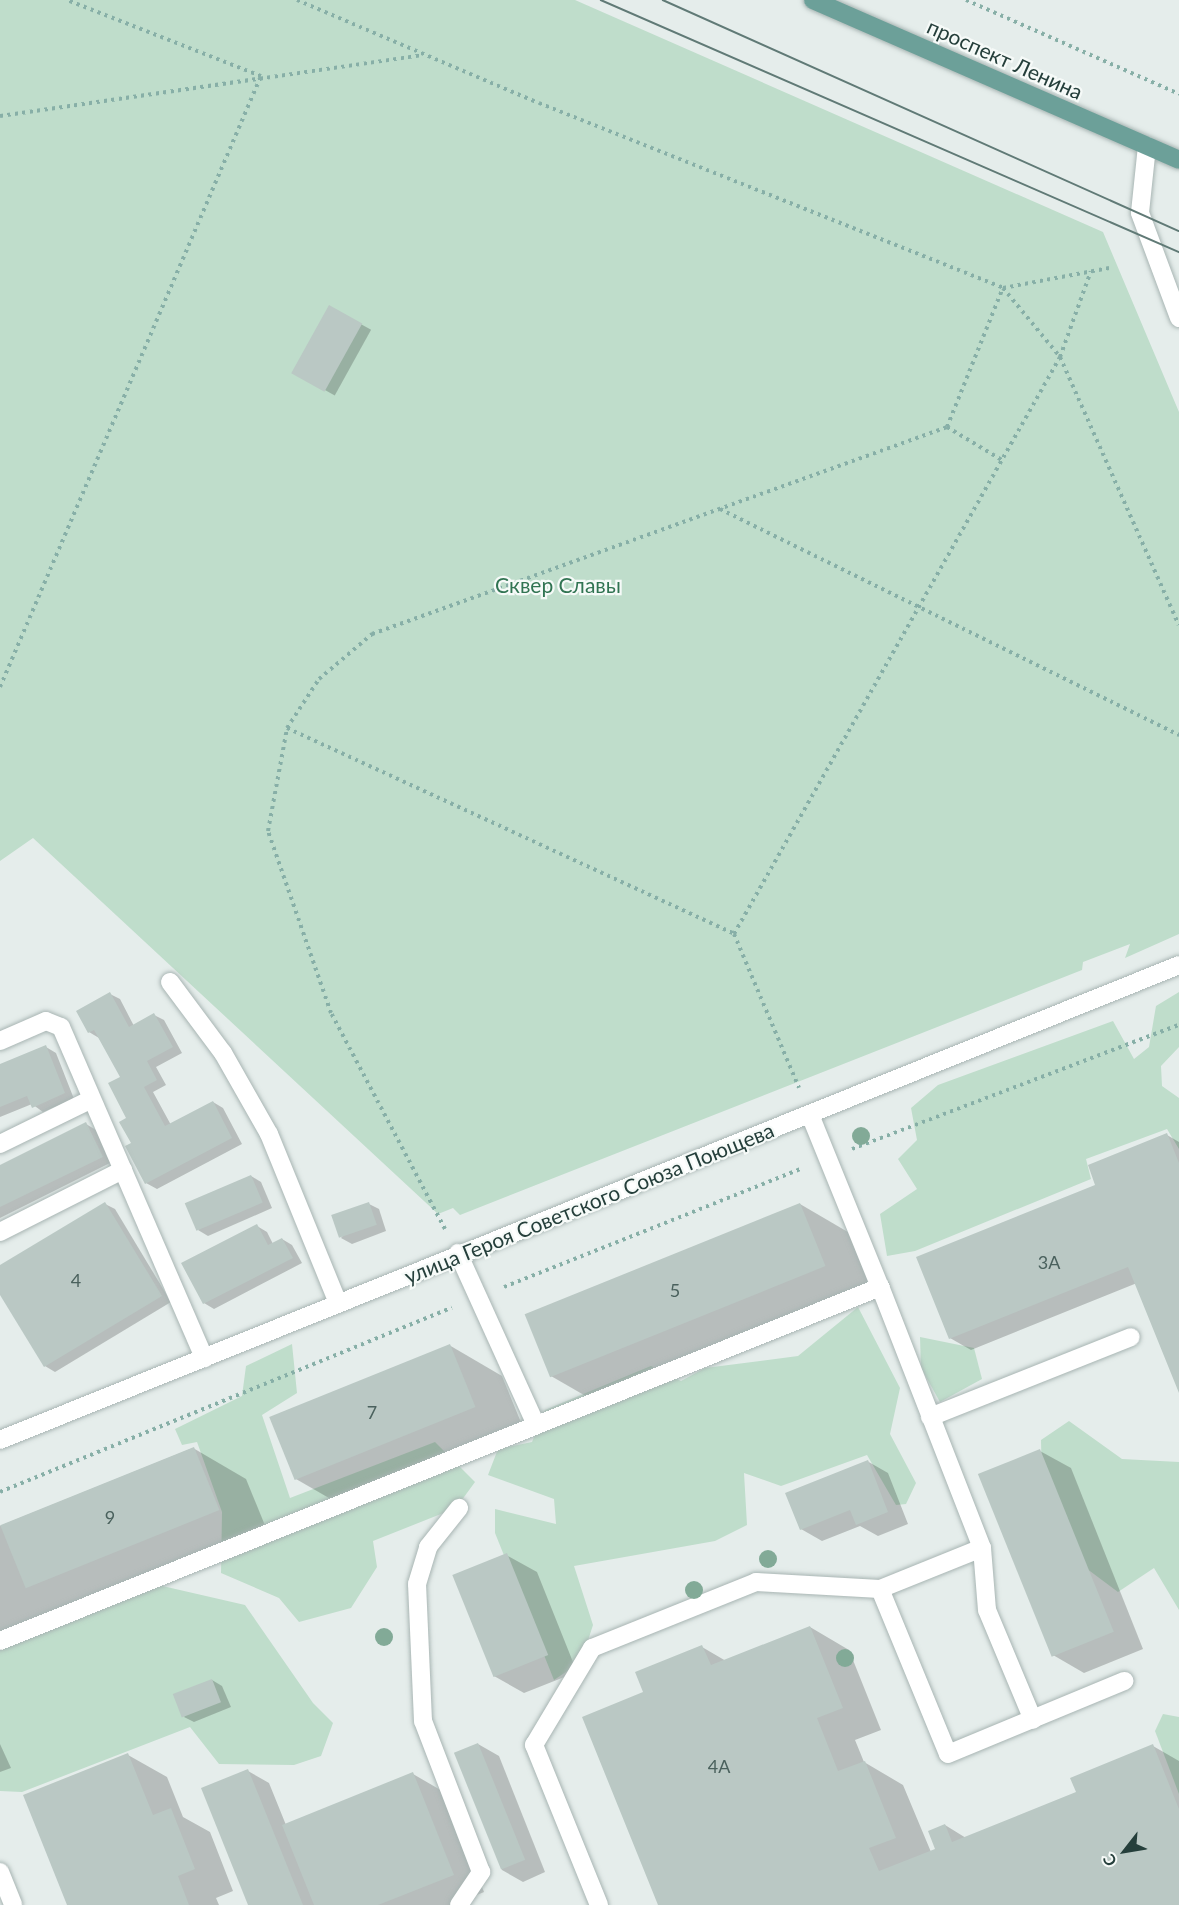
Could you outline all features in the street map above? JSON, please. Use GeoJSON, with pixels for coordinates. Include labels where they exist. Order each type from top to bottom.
{"type":"FeatureCollection","features":[{"type":"Feature","properties":{"kind":"main road","name":"проспект Ленина"},"geometry":{"type":"LineString","coordinates":[[813,0],[836,5],[1179,160]]}},
{"type":"Feature","properties":{"kind":"street"},"geometry":{"type":"LineString","coordinates":[[1148,146],[1140,213],[1179,318]]}},
{"type":"Feature","properties":{"kind":"street","name":"улица Героя Советского Союза Поющева"},"geometry":{"type":"LineString","coordinates":[[0,1440],[458,1253],[810,1115],[1179,965]]}},
{"type":"Feature","properties":{"kind":"street"},"geometry":{"type":"LineString","coordinates":[[170,982],[223,1053],[269,1134],[338,1303]]}},
{"type":"Feature","properties":{"kind":"street"},"geometry":{"type":"LineString","coordinates":[[0,1041],[46,1021],[61,1027],[204,1358]]}},
{"type":"Feature","properties":{"kind":"street"},"geometry":{"type":"LineString","coordinates":[[0,1144],[92,1099]]}},
{"type":"Feature","properties":{"kind":"street"},"geometry":{"type":"LineString","coordinates":[[810,1115],[982,1548],[987,1610],[1034,1720]]}},
{"type":"Feature","properties":{"kind":"street"},"geometry":{"type":"LineString","coordinates":[[0,1232],[123,1170]]}},
{"type":"Feature","properties":{"kind":"street"},"geometry":{"type":"LineString","coordinates":[[458,1253],[536,1425]]}},
{"type":"Feature","properties":{"kind":"street"},"geometry":{"type":"LineString","coordinates":[[0,1641],[880,1287]]}},
{"type":"Feature","properties":{"kind":"street"},"geometry":{"type":"LineString","coordinates":[[930,1417],[1131,1337]]}},
{"type":"Feature","properties":{"kind":"street"},"geometry":{"type":"LineString","coordinates":[[459,1508],[428,1547],[417,1584],[423,1721],[481,1872],[459,1905]]}},
{"type":"Feature","properties":{"kind":"street"},"geometry":{"type":"LineString","coordinates":[[599,1905],[534,1745],[592,1648],[756,1582],[879,1589],[982,1548]]}},
{"type":"Feature","properties":{"kind":"street"},"geometry":{"type":"LineString","coordinates":[[879,1589],[948,1754],[1124,1681]]}},
{"type":"Feature","properties":{"kind":"street"},"geometry":{"type":"LineString","coordinates":[[0,1872],[13,1905]]}},
{"type":"Feature","properties":{"kind":"path"},"geometry":{"type":"LineString","coordinates":[[67,0],[261,76]]}},
{"type":"Feature","properties":{"kind":"path"},"geometry":{"type":"LineString","coordinates":[[297,0],[422,55],[1003,288],[1060,357],[1179,625]]}},
{"type":"Feature","properties":{"kind":"path"},"geometry":{"type":"LineString","coordinates":[[966,0],[1179,94]]}},
{"type":"Feature","properties":{"kind":"path"},"geometry":{"type":"LineString","coordinates":[[0,116],[261,76],[422,55]]}},
{"type":"Feature","properties":{"kind":"path"},"geometry":{"type":"LineString","coordinates":[[0,687],[261,76]]}},
{"type":"Feature","properties":{"kind":"path"},"geometry":{"type":"LineString","coordinates":[[1003,288],[1108,268]]}},
{"type":"Feature","properties":{"kind":"path"},"geometry":{"type":"LineString","coordinates":[[734,934],[1060,357],[1091,272]]}},
{"type":"Feature","properties":{"kind":"path"},"geometry":{"type":"LineString","coordinates":[[458,1253],[331,1013],[268,831],[287,728],[319,679],[372,634],[947,427],[1003,288]]}},
{"type":"Feature","properties":{"kind":"path"},"geometry":{"type":"LineString","coordinates":[[947,427],[1002,460]]}},
{"type":"Feature","properties":{"kind":"path"},"geometry":{"type":"LineString","coordinates":[[720,509],[1179,735]]}},
{"type":"Feature","properties":{"kind":"path"},"geometry":{"type":"LineString","coordinates":[[287,728],[734,934],[810,1115]]}},
{"type":"Feature","properties":{"kind":"path"},"geometry":{"type":"LineString","coordinates":[[0,1492],[827,1158],[1179,1025]]}},
{"type":"Feature","properties":{"kind":"green space","name":"Сквер Славы"},"geometry":{"type":"Polygon","coordinates":[[[0,0],[575,0],[1103,232],[1179,412],[1179,934],[1125,958],[1130,944],[1083,962],[1082,970],[460,1215],[453,1208],[438,1214],[33,838],[0,861],[0,0]]]}},
{"type":"Feature","properties":{"kind":"green space"},"geometry":{"type":"Polygon","coordinates":[[[1179,992],[1179,1047],[1161,1066],[1162,1086],[1179,1098],[1179,1149],[1167,1129],[1086,1159],[1091,1179],[915,1251],[887,1256],[880,1214],[917,1189],[898,1159],[917,1140],[911,1108],[938,1085],[1113,1021],[1134,1059],[1149,1047],[1156,1006],[1179,992]]]}},
{"type":"Feature","properties":{"kind":"green space"},"geometry":{"type":"Polygon","coordinates":[[[858,1307],[900,1388],[890,1434],[916,1483],[906,1504],[896,1505],[867,1455],[781,1486],[744,1473],[747,1525],[715,1541],[574,1566],[593,1625],[581,1662],[554,1680],[495,1533],[495,1509],[556,1524],[554,1499],[488,1475],[498,1449],[532,1442],[545,1410],[651,1366],[681,1381],[705,1368],[798,1356],[858,1307]]]}},
{"type":"Feature","properties":{"kind":"green space"},"geometry":{"type":"Polygon","coordinates":[[[920,1337],[974,1348],[982,1379],[940,1402],[921,1368],[920,1337]]]}},
{"type":"Feature","properties":{"kind":"green space"},"geometry":{"type":"Polygon","coordinates":[[[292,1344],[297,1393],[262,1415],[290,1498],[435,1442],[475,1482],[456,1508],[373,1541],[377,1567],[351,1608],[299,1622],[279,1598],[221,1573],[222,1512],[197,1442],[182,1445],[175,1429],[242,1396],[246,1366],[292,1344]]]}},
{"type":"Feature","properties":{"kind":"green space"},"geometry":{"type":"Polygon","coordinates":[[[1069,1421],[1122,1459],[1179,1462],[1179,1610],[1154,1568],[1118,1592],[1043,1536],[1041,1440],[1069,1421]]]}},
{"type":"Feature","properties":{"kind":"green space"},"geometry":{"type":"Polygon","coordinates":[[[132,1579],[245,1605],[313,1703],[333,1723],[321,1756],[294,1765],[219,1764],[190,1727],[22,1792],[0,1791],[0,1633],[132,1579]]]}},
{"type":"Feature","properties":{"kind":"green space"},"geometry":{"type":"Polygon","coordinates":[[[1163,1714],[1179,1717],[1179,1794],[1155,1731],[1163,1714]]]}},
{"type":"Feature","properties":{"kind":"building"},"geometry":{"type":"Polygon","coordinates":[[[329,305],[362,323],[324,392],[291,373],[329,305]]]}},
{"type":"Feature","properties":{"kind":"building"},"geometry":{"type":"Polygon","coordinates":[[[110,992],[129,1027],[154,1013],[173,1047],[147,1061],[157,1080],[144,1087],[165,1126],[213,1101],[232,1138],[145,1184],[125,1146],[131,1143],[119,1122],[126,1118],[108,1083],[120,1077],[94,1030],[88,1033],[76,1011],[110,992]]]}},
{"type":"Feature","properties":{"kind":"building"},"geometry":{"type":"Polygon","coordinates":[[[46,1045],[65,1093],[32,1108],[27,1096],[0,1107],[0,1064],[46,1045]]]}},
{"type":"Feature","properties":{"kind":"building"},"geometry":{"type":"Polygon","coordinates":[[[86,1122],[103,1157],[0,1207],[0,1165],[86,1122]]]}},
{"type":"Feature","properties":{"kind":"building"},"geometry":{"type":"Polygon","coordinates":[[[1167,1133],[1179,1163],[1179,1393],[1128,1267],[949,1339],[916,1257],[1095,1185],[1088,1165],[1167,1133]]]}},
{"type":"Feature","properties":{"kind":"building"},"geometry":{"type":"Polygon","coordinates":[[[251,1175],[263,1203],[196,1231],[185,1203],[251,1175]]]}},
{"type":"Feature","properties":{"kind":"building"},"geometry":{"type":"Polygon","coordinates":[[[105,1202],[162,1296],[44,1367],[0,1295],[0,1265],[105,1202]]]}},
{"type":"Feature","properties":{"kind":"building"},"geometry":{"type":"Polygon","coordinates":[[[369,1202],[377,1225],[339,1238],[331,1215],[369,1202]]]}},
{"type":"Feature","properties":{"kind":"building"},"geometry":{"type":"Polygon","coordinates":[[[800,1203],[825,1266],[550,1377],[525,1314],[800,1203]]]}},
{"type":"Feature","properties":{"kind":"building"},"geometry":{"type":"Polygon","coordinates":[[[257,1224],[268,1245],[282,1238],[293,1258],[203,1304],[181,1263],[257,1224]]]}},
{"type":"Feature","properties":{"kind":"building"},"geometry":{"type":"Polygon","coordinates":[[[450,1344],[475,1407],[295,1480],[269,1417],[450,1344]]]}},
{"type":"Feature","properties":{"kind":"building"},"geometry":{"type":"Polygon","coordinates":[[[194,1447],[219,1510],[26,1588],[0,1525],[194,1447]]]}},
{"type":"Feature","properties":{"kind":"building"},"geometry":{"type":"Polygon","coordinates":[[[1040,1449],[1114,1632],[1052,1657],[978,1474],[1040,1449]]]}},
{"type":"Feature","properties":{"kind":"building"},"geometry":{"type":"Polygon","coordinates":[[[868,1460],[888,1512],[856,1525],[850,1510],[800,1530],[785,1493],[868,1460]]]}},
{"type":"Feature","properties":{"kind":"building"},"geometry":{"type":"Polygon","coordinates":[[[507,1553],[548,1655],[494,1677],[452,1575],[507,1553]]]}},
{"type":"Feature","properties":{"kind":"building"},"geometry":{"type":"Polygon","coordinates":[[[810,1626],[843,1708],[817,1718],[838,1771],[865,1761],[896,1838],[869,1848],[879,1871],[935,1849],[928,1831],[945,1824],[952,1842],[1076,1792],[1070,1778],[1153,1744],[1179,1809],[1179,1905],[658,1905],[582,1717],[643,1692],[635,1672],[702,1645],[711,1665],[810,1626]]]}},
{"type":"Feature","properties":{"kind":"building"},"geometry":{"type":"Polygon","coordinates":[[[212,1679],[221,1702],[182,1717],[173,1694],[212,1679]]]}},
{"type":"Feature","properties":{"kind":"building"},"geometry":{"type":"Polygon","coordinates":[[[478,1743],[525,1860],[501,1870],[454,1753],[478,1743]]]}},
{"type":"Feature","properties":{"kind":"building"},"geometry":{"type":"Polygon","coordinates":[[[128,1753],[153,1815],[171,1808],[195,1869],[178,1876],[189,1905],[67,1905],[23,1795],[128,1753]]]}},
{"type":"Feature","properties":{"kind":"building"},"geometry":{"type":"Polygon","coordinates":[[[248,1769],[303,1905],[248,1905],[201,1788],[248,1769]]]}},
{"type":"Feature","properties":{"kind":"building"},"geometry":{"type":"Polygon","coordinates":[[[413,1772],[454,1875],[378,1905],[314,1905],[282,1825],[413,1772]]]}},
{"type":"Feature","properties":{"kind":"tram line"},"geometry":{"type":"LineString","coordinates":[[601,0],[1179,252]]}},
{"type":"Feature","properties":{"kind":"tram line"},"geometry":{"type":"LineString","coordinates":[[663,0],[1179,231]]}}]}
